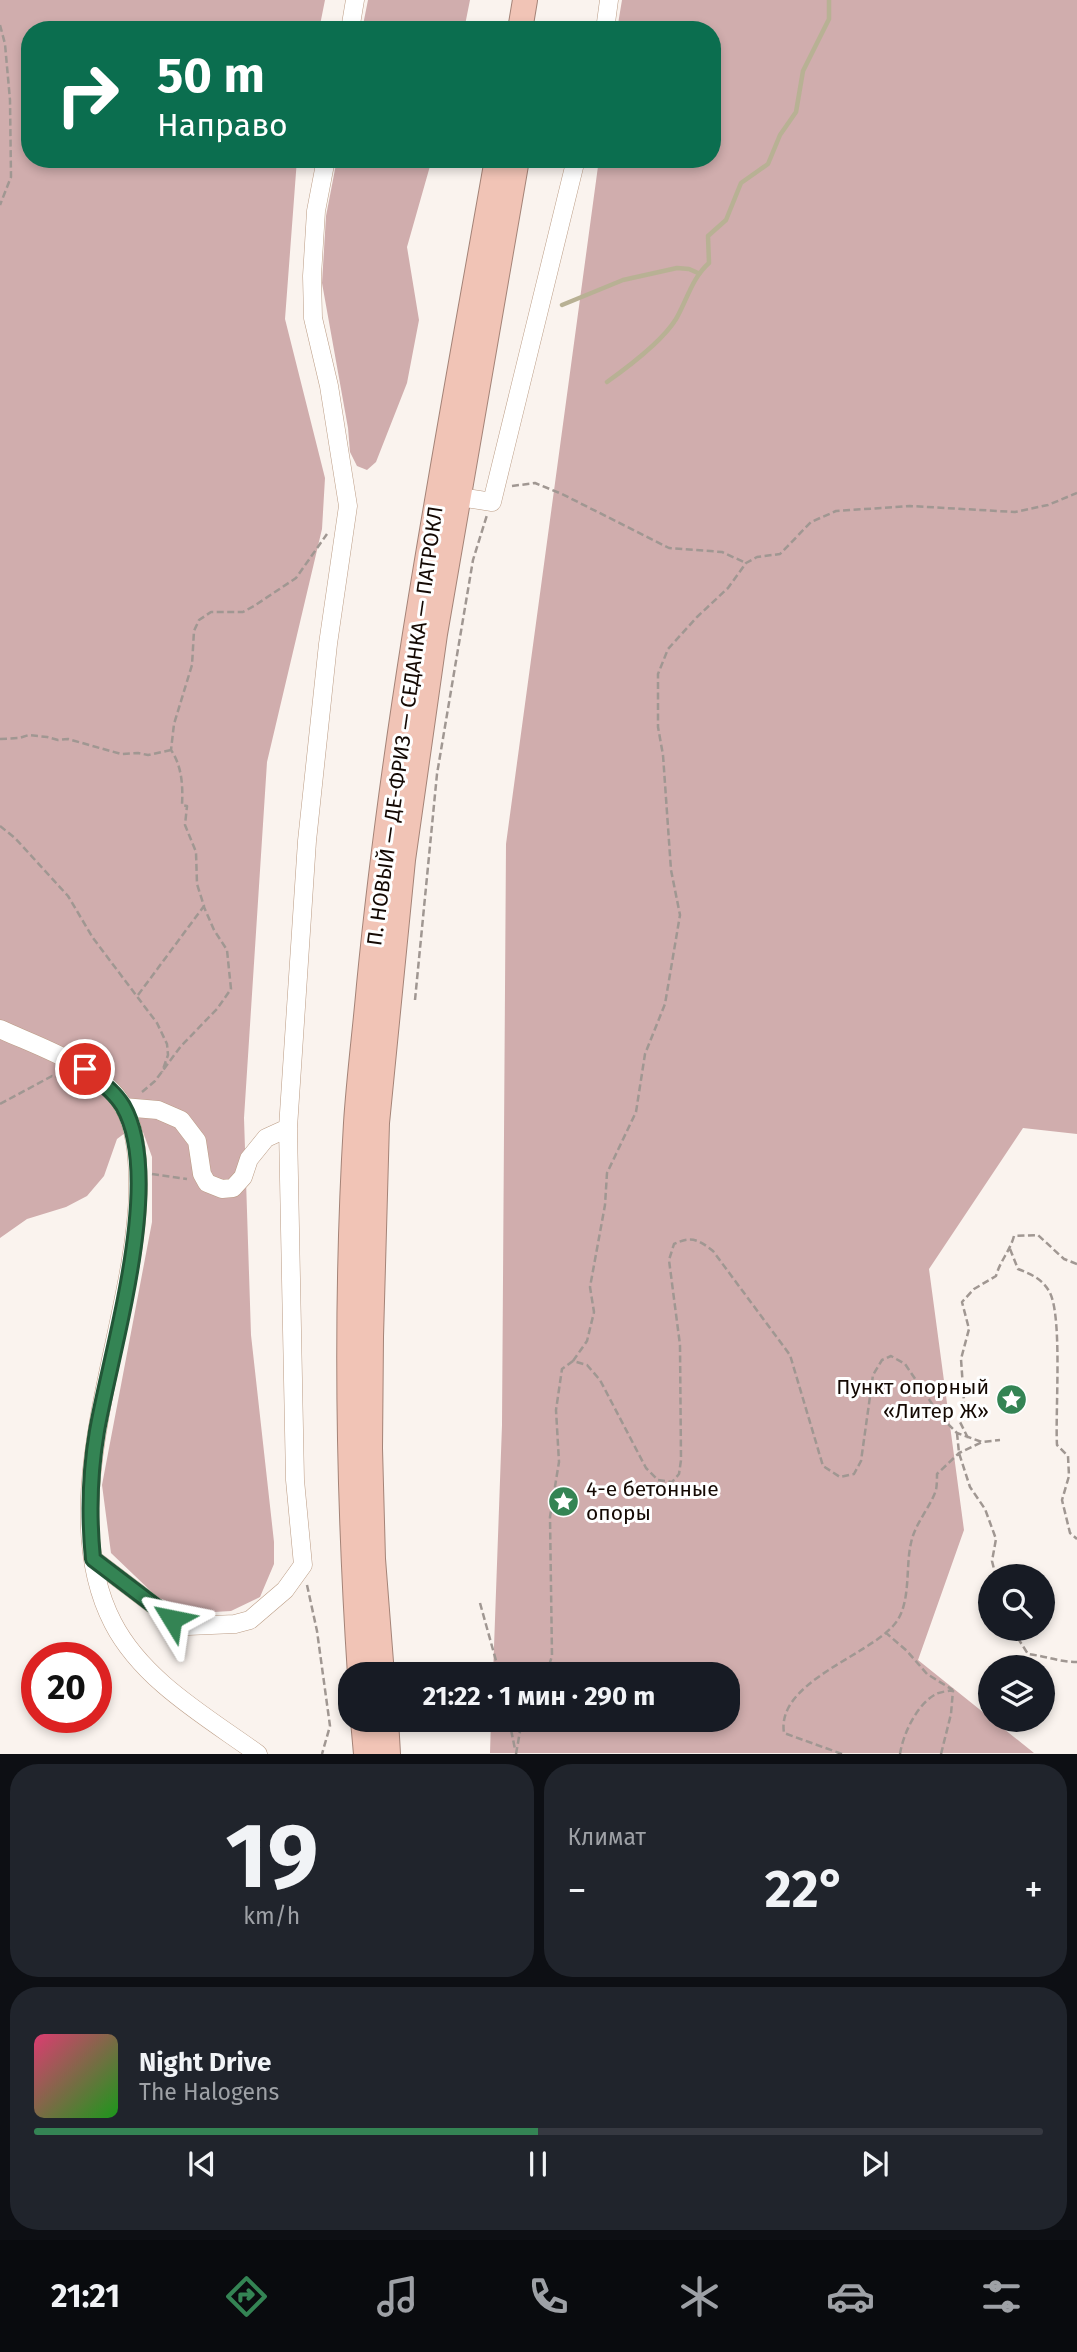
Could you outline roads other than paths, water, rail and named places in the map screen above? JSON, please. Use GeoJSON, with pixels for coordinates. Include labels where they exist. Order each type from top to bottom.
{"type":"FeatureCollection","features":[{"type":"Feature","properties":{"kind":"highway"},"geometry":{"type":"LineString","coordinates":[[522,21],[525,0]]}},
{"type":"Feature","properties":{"kind":"highway"},"geometry":{"type":"LineString","coordinates":[[539,21],[542,0]]}},
{"type":"Feature","properties":{"kind":"highway","name":"П. НОВЫЙ — ДЕ-ФРИЗ — СЕДАНКА — ПАТРОКЛ"},"geometry":{"type":"LineString","coordinates":[[359,1662],[352,1539],[348,1332],[356,1121],[382,858],[414,633],[495,168]]}},
{"type":"Feature","properties":{"kind":"highway","name":"П. НОВЫЙ — ДЕ-ФРИЗ — СЕДАНКА — ПАТРОКЛ"},"geometry":{"type":"LineString","coordinates":[[381,1662],[373,1559],[370,1448],[377,1123],[403,860],[435,634],[515,168]]}},
{"type":"Feature","properties":{"kind":"highway"},"geometry":{"type":"LineString","coordinates":[[364,1732],[366,1754]]}},
{"type":"Feature","properties":{"kind":"highway"},"geometry":{"type":"LineString","coordinates":[[387,1732],[388,1754]]}},
{"type":"Feature","properties":{"kind":"street"},"geometry":{"type":"LineString","coordinates":[[352,21],[355,0]]}},
{"type":"Feature","properties":{"kind":"street"},"geometry":{"type":"LineString","coordinates":[[606,21],[609,0]]}},
{"type":"Feature","properties":{"kind":"street"},"geometry":{"type":"LineString","coordinates":[[93,1559],[172,1619],[188,1626],[235,1624],[250,1620],[285,1590],[303,1565],[295,1480],[288,1128],[307,841],[328,644],[348,506],[329,386],[313,318],[312,276],[316,211],[324,168]]}},
{"type":"Feature","properties":{"kind":"street"},"geometry":{"type":"LineString","coordinates":[[466,498],[493,495],[574,168]]}},
{"type":"Feature","properties":{"kind":"street"},"geometry":{"type":"LineString","coordinates":[[0,1029],[85,1069],[110,1090],[123,1107],[134,1138],[138,1173],[133,1255],[96,1433],[91,1496],[93,1559],[101,1597],[114,1626],[139,1661],[182,1699],[258,1754]]}},
{"type":"Feature","properties":{"kind":"street"},"geometry":{"type":"LineString","coordinates":[[123,1107],[158,1110],[181,1120],[197,1141],[202,1174],[207,1183],[222,1189],[233,1188],[243,1177],[249,1159],[265,1139],[288,1128]]}},
{"type":"Feature","properties":{"kind":"waterway"},"geometry":{"type":"LineString","coordinates":[[607,382],[670,328],[694,282],[709,263],[708,236],[726,220],[741,183],[768,164],[780,135],[796,112],[803,71],[829,19],[829,0]]}},
{"type":"Feature","properties":{"kind":"waterway"},"geometry":{"type":"LineString","coordinates":[[562,305],[623,280],[677,268],[698,273]]}},
{"type":"Feature","properties":{"kind":"place","name":"Пункт опорный «Литер Ж»"},"geometry":{"type":"Point","coordinates":[1012,1399]}},
{"type":"Feature","properties":{"kind":"place","name":"4-е бетонные опоры"},"geometry":{"type":"Point","coordinates":[563,1501]}}]}
